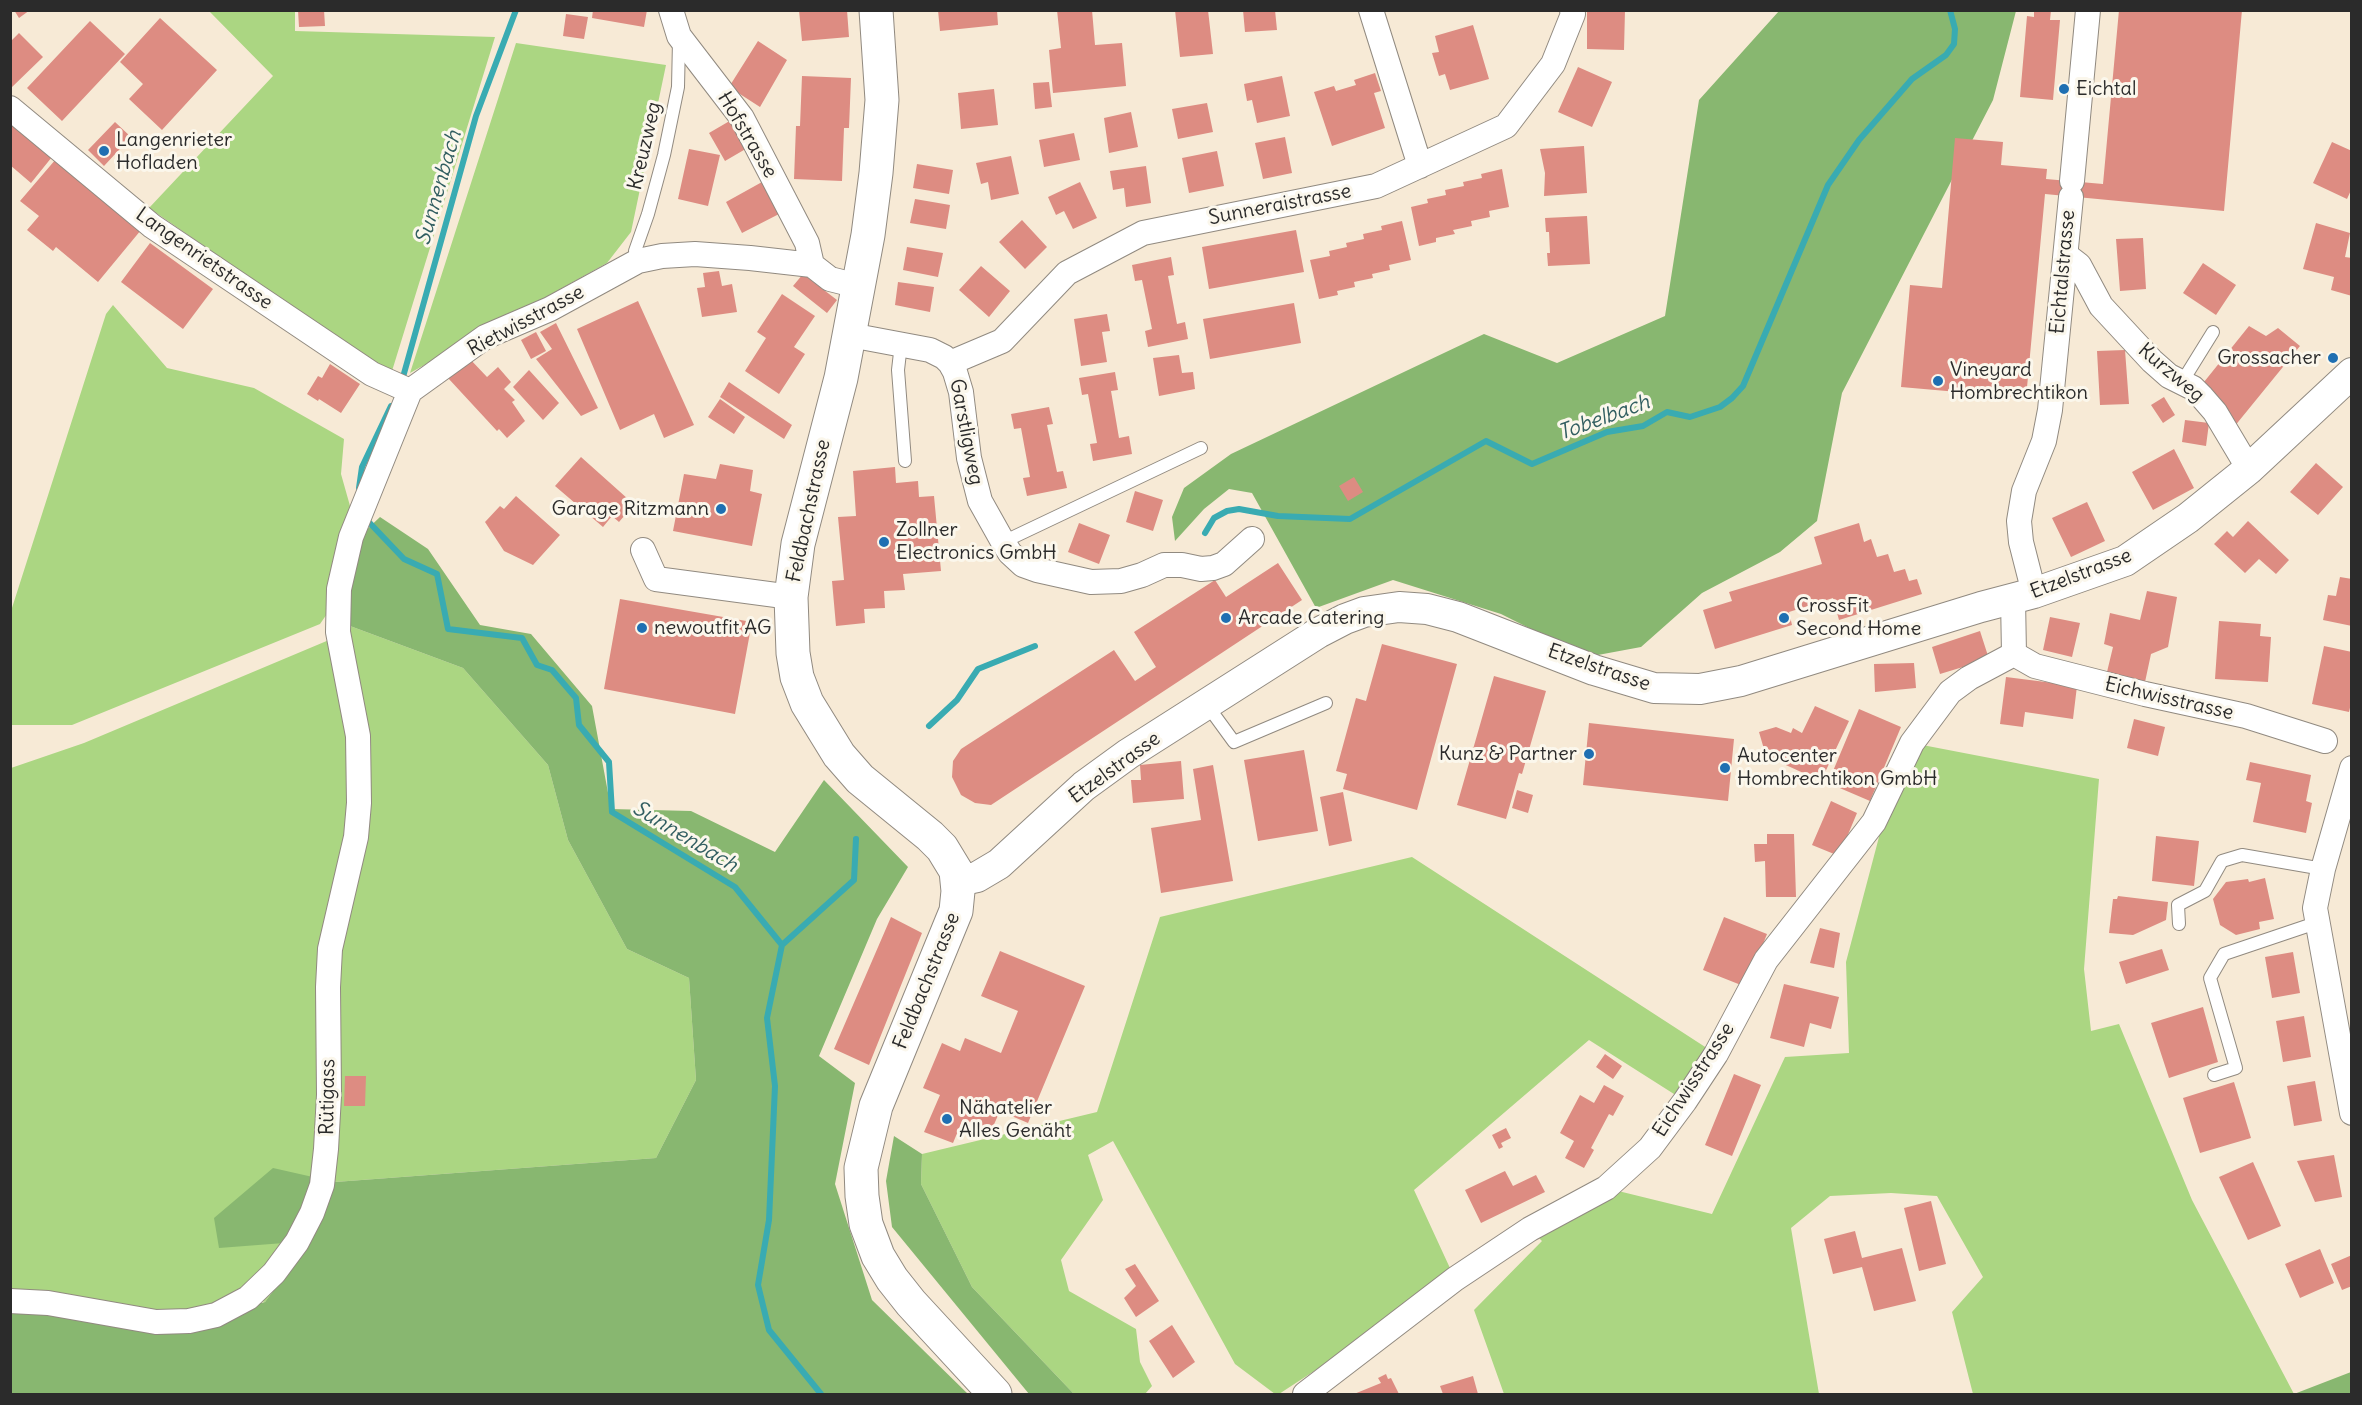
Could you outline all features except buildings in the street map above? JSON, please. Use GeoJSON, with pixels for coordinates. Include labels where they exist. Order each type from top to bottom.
{"type":"FeatureCollection","features":[{"type":"Feature","properties":{"kind":"main road","name":"Feldbachstrasse"},"geometry":{"type":"LineString","coordinates":[[876,10],[881,63],[881,110],[876,173],[841,378],[802,523],[791,597],[793,653],[797,677],[807,703],[839,755],[860,779],[942,848],[951,862],[958,881],[958,900],[953,919],[876,1106],[861,1167],[861,1196],[866,1224],[878,1256],[892,1279],[911,1303],[996,1395]]}},
{"type":"Feature","properties":{"kind":"street","name":"Hofstrasse"},"geometry":{"type":"LineString","coordinates":[[671,10],[679,36],[742,118],[807,243],[812,265]]}},
{"type":"Feature","properties":{"kind":"street"},"geometry":{"type":"LineString","coordinates":[[1371,10],[1420,166]]}},
{"type":"Feature","properties":{"kind":"street","name":"Sunneraistrasse"},"geometry":{"type":"LineString","coordinates":[[950,363],[1002,341],[1067,273],[1143,232],[1376,186],[1506,126],[1553,64],[1573,14],[1572,10]]}},
{"type":"Feature","properties":{"kind":"street","name":"Eichtalstrasse"},"geometry":{"type":"LineString","coordinates":[[2024,596],[2019,521],[2024,491],[2044,441],[2050,410],[2088,10]]}},
{"type":"Feature","properties":{"kind":"street","name":"Langenrietstrasse"},"geometry":{"type":"LineString","coordinates":[[10,108],[152,226],[372,374],[410,391]]}},
{"type":"Feature","properties":{"kind":"street","name":"Rietwisstrasse"},"geometry":{"type":"LineString","coordinates":[[410,391],[485,337],[550,309],[638,261],[662,256],[696,254],[812,265],[830,279],[858,286]]}},
{"type":"Feature","properties":{"kind":"street","name":"Kurzweg"},"geometry":{"type":"LineString","coordinates":[[2066,255],[2079,265],[2101,306],[2159,367],[2197,392],[2215,412],[2249,469]]}},
{"type":"Feature","properties":{"kind":"street","name":"Garstligweg"},"geometry":{"type":"LineString","coordinates":[[850,335],[937,353],[950,363],[961,392],[969,459],[975,486],[986,514],[1016,560],[1037,570],[1091,582],[1121,581],[1164,566],[1213,568],[1224,564],[1252,539]]}},
{"type":"Feature","properties":{"kind":"street","name":"Etzelstrasse"},"geometry":{"type":"LineString","coordinates":[[958,881],[977,877],[999,864],[1084,786],[1128,754],[1318,633],[1345,619],[1381,609],[1399,607],[1427,609],[1458,617],[1639,685],[1666,690],[1700,689],[1741,681],[1981,607],[2024,596],[2125,561],[2188,518],[2249,469],[2352,373]]}},
{"type":"Feature","properties":{"kind":"street","name":"Rütigass"},"geometry":{"type":"LineString","coordinates":[[10,1301],[48,1303],[156,1322],[203,1319],[232,1308],[255,1292],[286,1258],[306,1227],[318,1199],[325,1168],[329,1095],[330,949],[354,844],[359,803],[358,736],[338,632],[339,589],[351,537],[410,391]]}},
{"type":"Feature","properties":{"kind":"street"},"geometry":{"type":"LineString","coordinates":[[643,550],[656,579],[791,597]]}},
{"type":"Feature","properties":{"kind":"street"},"geometry":{"type":"LineString","coordinates":[[2014,654],[2024,596]]}},
{"type":"Feature","properties":{"kind":"street","name":"Eichwisstrasse"},"geometry":{"type":"LineString","coordinates":[[1305,1395],[1455,1279],[1530,1229],[1606,1188],[1650,1148],[1716,1054],[1766,960],[1874,822],[1912,743],[1950,692],[1968,678],[2014,654],[2035,666],[2145,694],[2246,716],[2325,741]]}},
{"type":"Feature","properties":{"kind":"street"},"geometry":{"type":"LineString","coordinates":[[2352,768],[2323,869],[2315,908],[2352,1113]]}},
{"type":"Feature","properties":{"kind":"lane","name":"Kreuzweg"},"geometry":{"type":"LineString","coordinates":[[638,261],[635,251],[662,165],[678,87],[679,36]]}},
{"type":"Feature","properties":{"kind":"lane"},"geometry":{"type":"LineString","coordinates":[[2182,382],[2212,332]]}},
{"type":"Feature","properties":{"kind":"lane"},"geometry":{"type":"LineString","coordinates":[[901,344],[898,370],[904,461]]}},
{"type":"Feature","properties":{"kind":"lane"},"geometry":{"type":"LineString","coordinates":[[1003,542],[1201,448]]}},
{"type":"Feature","properties":{"kind":"lane"},"geometry":{"type":"LineString","coordinates":[[1207,705],[1234,742],[1326,703]]}},
{"type":"Feature","properties":{"kind":"lane"},"geometry":{"type":"LineString","coordinates":[[2179,924],[2178,905],[2205,891],[2222,861],[2242,855],[2323,869]]}},
{"type":"Feature","properties":{"kind":"lane"},"geometry":{"type":"LineString","coordinates":[[2214,1075],[2236,1068],[2210,978],[2224,954],[2316,923]]}},
{"type":"Feature","properties":{"kind":"green space"},"geometry":{"type":"Polygon","coordinates":[[[209,11],[295,11],[295,31],[495,37],[392,371],[381,368],[149,208],[273,76],[209,11]]]}},
{"type":"Feature","properties":{"kind":"green space"},"geometry":{"type":"Polygon","coordinates":[[[1779,11],[2016,11],[1993,100],[1842,393],[1817,521],[1780,552],[1702,593],[1641,647],[1587,657],[1501,614],[1393,580],[1316,608],[1252,493],[1229,489],[1204,509],[1175,541],[1172,517],[1184,488],[1231,454],[1484,334],[1557,363],[1665,316],[1699,100],[1779,11]]]}},
{"type":"Feature","properties":{"kind":"green space"},"geometry":{"type":"Polygon","coordinates":[[[516,43],[666,65],[631,232],[607,263],[410,373],[516,43]]]}},
{"type":"Feature","properties":{"kind":"green space"},"geometry":{"type":"Polygon","coordinates":[[[113,305],[167,368],[254,388],[344,439],[341,474],[352,513],[329,611],[320,624],[72,725],[11,725],[11,611],[106,314],[113,305]]]}},
{"type":"Feature","properties":{"kind":"green space"},"geometry":{"type":"Polygon","coordinates":[[[380,517],[428,549],[480,625],[531,634],[592,706],[611,809],[691,811],[775,852],[824,780],[908,867],[877,919],[819,1056],[855,1083],[835,1184],[872,1300],[968,1394],[11,1394],[10,1312],[189,1321],[265,1302],[310,1241],[219,1248],[214,1218],[273,1168],[335,1182],[656,1158],[696,1080],[689,978],[627,949],[568,840],[548,765],[463,668],[342,623],[360,536],[380,517]]]}},
{"type":"Feature","properties":{"kind":"green space"},"geometry":{"type":"Polygon","coordinates":[[[342,623],[463,668],[548,765],[568,840],[627,949],[689,978],[696,1080],[656,1158],[335,1182],[333,998],[363,832],[342,623]]]}},
{"type":"Feature","properties":{"kind":"green space"},"geometry":{"type":"Polygon","coordinates":[[[329,640],[355,757],[311,1241],[265,1302],[248,1298],[203,1319],[11,1291],[11,768],[84,743],[329,640]]]}},
{"type":"Feature","properties":{"kind":"green space"},"geometry":{"type":"Polygon","coordinates":[[[1912,743],[2099,779],[2084,969],[2091,1031],[2119,1024],[2192,1200],[2294,1394],[1973,1394],[1952,1312],[1983,1277],[1937,1196],[1891,1193],[1830,1196],[1791,1228],[1819,1394],[1504,1394],[1474,1310],[1542,1241],[1530,1229],[1606,1188],[1712,1214],[1785,1057],[1849,1053],[1846,962],[1879,837],[1874,822],[1912,743]]]}},
{"type":"Feature","properties":{"kind":"green space"},"geometry":{"type":"Polygon","coordinates":[[[1412,857],[1716,1054],[1685,1101],[1589,1040],[1414,1190],[1455,1279],[1279,1394],[1275,1394],[1235,1364],[1113,1141],[1088,1155],[1103,1200],[1061,1260],[1069,1291],[1136,1329],[1140,1362],[1152,1386],[1145,1394],[1074,1394],[972,1287],[921,1184],[922,1154],[1097,1112],[1160,917],[1412,857]]]}},
{"type":"Feature","properties":{"kind":"green space"},"geometry":{"type":"Polygon","coordinates":[[[894,1136],[922,1154],[921,1184],[972,1287],[1074,1394],[1029,1394],[892,1227],[886,1181],[894,1136]]]}},
{"type":"Feature","properties":{"kind":"green space"},"geometry":{"type":"Polygon","coordinates":[[[2351,1372],[2351,1394],[2294,1394],[2351,1372]]]}},
{"type":"Feature","properties":{"kind":"waterway","name":"Sunnenbach"},"geometry":{"type":"LineString","coordinates":[[403,377],[476,116],[516,10]]}},
{"type":"Feature","properties":{"kind":"waterway","name":"Tobelbach"},"geometry":{"type":"LineString","coordinates":[[1205,533],[1214,518],[1227,511],[1239,509],[1278,516],[1350,519],[1486,441],[1532,464],[1607,432],[1643,426],[1667,412],[1690,417],[1720,407],[1743,386],[1828,185],[1859,140],[1912,79],[1946,55],[1954,44],[1955,29],[1950,10]]}},
{"type":"Feature","properties":{"kind":"waterway","name":"Sunnenbach"},"geometry":{"type":"LineString","coordinates":[[359,488],[362,467],[391,406]]}},
{"type":"Feature","properties":{"kind":"waterway","name":"Sunnenbach"},"geometry":{"type":"LineString","coordinates":[[365,518],[404,559],[437,574],[448,629],[522,638],[537,665],[552,670],[576,698],[579,725],[609,762],[612,812],[735,887],[782,945],[767,1018],[775,1086],[769,1220],[758,1285],[769,1330],[821,1394]]}},
{"type":"Feature","properties":{"kind":"waterway","name":"Tobelbach"},"geometry":{"type":"LineString","coordinates":[[929,726],[957,700],[978,669],[1035,646]]}},
{"type":"Feature","properties":{"kind":"waterway","name":"Tobelbach"},"geometry":{"type":"LineString","coordinates":[[782,945],[854,880],[856,839]]}},
{"type":"Feature","properties":{"kind":"place","name":"Eichtal"},"geometry":{"type":"Point","coordinates":[2064,89]}},
{"type":"Feature","properties":{"kind":"place","name":"Langenrieter Hofladen"},"geometry":{"type":"Point","coordinates":[104,151]}},
{"type":"Feature","properties":{"kind":"place","name":"Grossacher"},"geometry":{"type":"Point","coordinates":[2333,358]}},
{"type":"Feature","properties":{"kind":"place","name":"Vineyard Hombrechtikon"},"geometry":{"type":"Point","coordinates":[1938,381]}},
{"type":"Feature","properties":{"kind":"place","name":"Garage Ritzmann"},"geometry":{"type":"Point","coordinates":[721,509]}},
{"type":"Feature","properties":{"kind":"place","name":"Zollner Electronics GmbH"},"geometry":{"type":"Point","coordinates":[884,542]}},
{"type":"Feature","properties":{"kind":"place","name":"Arcade Catering"},"geometry":{"type":"Point","coordinates":[1226,618]}},
{"type":"Feature","properties":{"kind":"place","name":"CrossFit Second Home"},"geometry":{"type":"Point","coordinates":[1784,618]}},
{"type":"Feature","properties":{"kind":"place","name":"newoutfit AG"},"geometry":{"type":"Point","coordinates":[642,628]}},
{"type":"Feature","properties":{"kind":"place","name":"Kunz & Partner"},"geometry":{"type":"Point","coordinates":[1589,754]}},
{"type":"Feature","properties":{"kind":"place","name":"Autocenter Hombrechtikon GmbH"},"geometry":{"type":"Point","coordinates":[1725,768]}},
{"type":"Feature","properties":{"kind":"place","name":"Nähatelier Alles Genäht"},"geometry":{"type":"Point","coordinates":[947,1119]}}]}
